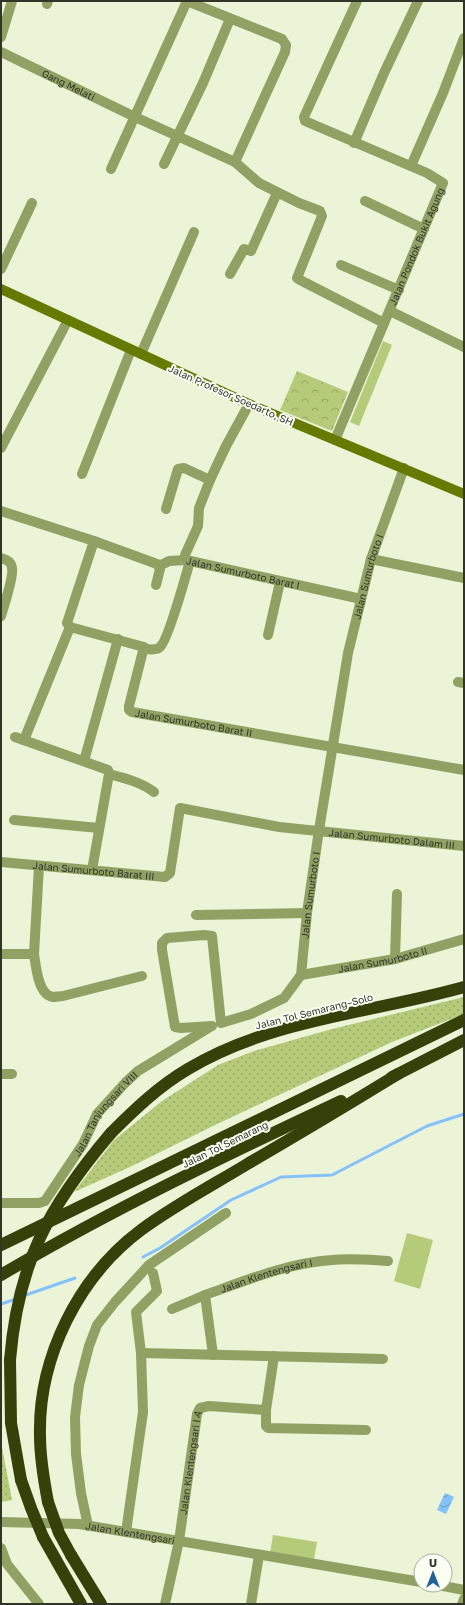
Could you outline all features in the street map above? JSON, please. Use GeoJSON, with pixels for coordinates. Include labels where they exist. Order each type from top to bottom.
{"type":"FeatureCollection","features":[{"type":"Feature","properties":{"kind":"highway","name":"Jalan Tol Semarang–Solo"},"geometry":{"type":"LineString","coordinates":[[81,1604],[42,1537],[21,1480],[11,1423],[9,1391],[12,1335],[20,1294],[33,1253],[42,1232],[66,1190],[86,1162],[111,1132],[134,1110],[161,1087],[188,1069],[224,1050],[255,1038],[304,1024],[464,987]]}},
{"type":"Feature","properties":{"kind":"highway","name":"Jalan Tol Semarang"},"geometry":{"type":"LineString","coordinates":[[1,1245],[464,1020]]}},
{"type":"Feature","properties":{"kind":"highway","name":"Jalan Tol Semarang"},"geometry":{"type":"LineString","coordinates":[[1,1275],[59,1241],[117,1210],[398,1074],[464,1040]]}},
{"type":"Feature","properties":{"kind":"highway"},"geometry":{"type":"LineString","coordinates":[[100,1604],[71,1555],[60,1533],[48,1502],[43,1475],[40,1435],[43,1393],[60,1335],[71,1312],[95,1275],[109,1259],[140,1231],[192,1196],[398,1074]]}},
{"type":"Feature","properties":{"kind":"main road","name":"Jalan Profesor Soedarto, SH"},"geometry":{"type":"LineString","coordinates":[[1,289],[249,404],[464,494]]}},
{"type":"Feature","properties":{"kind":"street"},"geometry":{"type":"LineString","coordinates":[[1,37],[12,1]]}},
{"type":"Feature","properties":{"kind":"street"},"geometry":{"type":"LineString","coordinates":[[111,169],[187,1],[282,39],[286,45],[285,52],[235,162],[258,184],[322,213],[297,278],[384,323]]}},
{"type":"Feature","properties":{"kind":"street"},"geometry":{"type":"LineString","coordinates":[[357,1],[304,117],[305,121],[411,166],[443,93],[464,38]]}},
{"type":"Feature","properties":{"kind":"street"},"geometry":{"type":"LineString","coordinates":[[354,143],[384,73],[418,1]]}},
{"type":"Feature","properties":{"kind":"street"},"geometry":{"type":"LineString","coordinates":[[164,164],[203,83],[230,19]]}},
{"type":"Feature","properties":{"kind":"street","name":"Gang Melati"},"geometry":{"type":"LineString","coordinates":[[1,52],[135,117],[235,162]]}},
{"type":"Feature","properties":{"kind":"street","name":"Jalan Pondok Bukit Agung"},"geometry":{"type":"LineString","coordinates":[[335,440],[444,182],[411,166]]}},
{"type":"Feature","properties":{"kind":"street"},"geometry":{"type":"LineString","coordinates":[[230,274],[244,249],[251,251],[277,192]]}},
{"type":"Feature","properties":{"kind":"street"},"geometry":{"type":"LineString","coordinates":[[364,201],[424,229]]}},
{"type":"Feature","properties":{"kind":"street"},"geometry":{"type":"LineString","coordinates":[[1,269],[32,203]]}},
{"type":"Feature","properties":{"kind":"street"},"geometry":{"type":"LineString","coordinates":[[82,474],[136,352],[194,232]]}},
{"type":"Feature","properties":{"kind":"street"},"geometry":{"type":"LineString","coordinates":[[341,265],[399,290]]}},
{"type":"Feature","properties":{"kind":"street"},"geometry":{"type":"LineString","coordinates":[[390,311],[464,347]]}},
{"type":"Feature","properties":{"kind":"street"},"geometry":{"type":"LineString","coordinates":[[1,448],[68,320]]}},
{"type":"Feature","properties":{"kind":"street","name":"Jalan Sumurboto Barat I"},"geometry":{"type":"LineString","coordinates":[[249,404],[226,446],[199,508],[199,525],[186,555],[188,561],[360,599]]}},
{"type":"Feature","properties":{"kind":"street"},"geometry":{"type":"LineString","coordinates":[[166,509],[178,470],[184,468],[210,480]]}},
{"type":"Feature","properties":{"kind":"street","name":"Jalan Sumurboto I"},"geometry":{"type":"LineString","coordinates":[[301,975],[307,913],[344,670],[360,599],[371,559],[404,468]]}},
{"type":"Feature","properties":{"kind":"street"},"geometry":{"type":"LineString","coordinates":[[1,511],[94,541],[159,566],[169,561],[188,561],[176,608],[160,647],[154,650],[145,649],[143,646],[70,627],[67,623],[94,541]]}},
{"type":"Feature","properties":{"kind":"street"},"geometry":{"type":"LineString","coordinates":[[1,558],[8,560],[11,563],[13,571],[1,616]]}},
{"type":"Feature","properties":{"kind":"street"},"geometry":{"type":"LineString","coordinates":[[371,559],[464,578]]}},
{"type":"Feature","properties":{"kind":"street"},"geometry":{"type":"LineString","coordinates":[[156,584],[160,569],[159,566]]}},
{"type":"Feature","properties":{"kind":"street"},"geometry":{"type":"LineString","coordinates":[[268,635],[280,582]]}},
{"type":"Feature","properties":{"kind":"street"},"geometry":{"type":"LineString","coordinates":[[70,627],[19,739],[106,768],[108,774],[92,870]]}},
{"type":"Feature","properties":{"kind":"street"},"geometry":{"type":"LineString","coordinates":[[84,761],[118,639]]}},
{"type":"Feature","properties":{"kind":"street","name":"Jalan Sumurboto Barat II"},"geometry":{"type":"LineString","coordinates":[[145,649],[129,706],[129,710],[132,712],[332,748]]}},
{"type":"Feature","properties":{"kind":"street"},"geometry":{"type":"LineString","coordinates":[[332,748],[464,770]]}},
{"type":"Feature","properties":{"kind":"street"},"geometry":{"type":"LineString","coordinates":[[108,774],[136,782],[154,792]]}},
{"type":"Feature","properties":{"kind":"street","name":"Jalan Sumurboto Barat III"},"geometry":{"type":"LineString","coordinates":[[1,862],[161,877],[168,876],[170,873],[180,808],[265,825],[319,830]]}},
{"type":"Feature","properties":{"kind":"street"},"geometry":{"type":"LineString","coordinates":[[14,820],[99,828]]}},
{"type":"Feature","properties":{"kind":"street","name":"Jalan Sumurboto Dalam III"},"geometry":{"type":"LineString","coordinates":[[319,830],[464,846]]}},
{"type":"Feature","properties":{"kind":"street"},"geometry":{"type":"LineString","coordinates":[[39,866],[34,954],[38,976],[42,988],[47,994],[53,997],[63,996],[142,976]]}},
{"type":"Feature","properties":{"kind":"street"},"geometry":{"type":"LineString","coordinates":[[396,959],[397,894]]}},
{"type":"Feature","properties":{"kind":"street"},"geometry":{"type":"LineString","coordinates":[[196,915],[307,913]]}},
{"type":"Feature","properties":{"kind":"street"},"geometry":{"type":"LineString","coordinates":[[216,1024],[212,936],[204,935],[167,938],[162,942],[162,950],[175,1027],[181,1028],[216,1024],[251,1014],[284,998],[301,975]]}},
{"type":"Feature","properties":{"kind":"street","name":"Jalan Sumurboto II"},"geometry":{"type":"LineString","coordinates":[[301,975],[396,959],[464,940]]}},
{"type":"Feature","properties":{"kind":"street"},"geometry":{"type":"LineString","coordinates":[[1,954],[34,954]]}},
{"type":"Feature","properties":{"kind":"street","name":"Jalan Tanjungsari VIII"},"geometry":{"type":"LineString","coordinates":[[1,1203],[39,1204],[45,1201],[83,1144],[97,1114],[125,1083],[138,1071],[216,1024]]}},
{"type":"Feature","properties":{"kind":"street"},"geometry":{"type":"LineString","coordinates":[[1,1074],[12,1074]]}},
{"type":"Feature","properties":{"kind":"street"},"geometry":{"type":"LineString","coordinates":[[88,1526],[81,1493],[76,1454],[75,1417],[88,1346],[97,1325],[115,1302],[149,1265],[226,1213]]}},
{"type":"Feature","properties":{"kind":"street","name":"Jalan Klentengsari I"},"geometry":{"type":"LineString","coordinates":[[172,1309],[205,1295],[274,1270],[316,1261],[388,1261]]}},
{"type":"Feature","properties":{"kind":"street"},"geometry":{"type":"LineString","coordinates":[[126,1532],[143,1412],[141,1353],[136,1312],[157,1291],[153,1273]]}},
{"type":"Feature","properties":{"kind":"street"},"geometry":{"type":"LineString","coordinates":[[205,1295],[212,1355]]}},
{"type":"Feature","properties":{"kind":"street"},"geometry":{"type":"LineString","coordinates":[[141,1353],[383,1359]]}},
{"type":"Feature","properties":{"kind":"street"},"geometry":{"type":"LineString","coordinates":[[274,1356],[266,1410],[266,1426],[268,1428],[366,1430]]}},
{"type":"Feature","properties":{"kind":"street","name":"Jalan Klentengsari I A"},"geometry":{"type":"LineString","coordinates":[[179,1541],[197,1414],[200,1408],[210,1406],[266,1410]]}},
{"type":"Feature","properties":{"kind":"street","name":"Jalan Klentengsari"},"geometry":{"type":"LineString","coordinates":[[1,1522],[79,1524],[413,1581]]}},
{"type":"Feature","properties":{"kind":"street"},"geometry":{"type":"LineString","coordinates":[[165,1604],[179,1541]]}},
{"type":"Feature","properties":{"kind":"street"},"geometry":{"type":"LineString","coordinates":[[1,1548],[7,1564],[39,1604]]}},
{"type":"Feature","properties":{"kind":"street"},"geometry":{"type":"LineString","coordinates":[[251,1604],[259,1555]]}},
{"type":"Feature","properties":{"kind":"street"},"geometry":{"type":"LineString","coordinates":[[453,1588],[464,1590]]}},
{"type":"Feature","properties":{"kind":"street"},"geometry":{"type":"LineString","coordinates":[[462,1604],[464,1599]]}},
{"type":"Feature","properties":{"kind":"green space"},"geometry":{"type":"Polygon","coordinates":[[[383,341],[392,345],[359,426],[350,422],[383,341]]]}},
{"type":"Feature","properties":{"kind":"green space"},"geometry":{"type":"Polygon","coordinates":[[[297,371],[348,392],[332,431],[280,410],[297,371]]]}},
{"type":"Feature","properties":{"kind":"green space"},"geometry":{"type":"Polygon","coordinates":[[[464,997],[464,1014],[392,1042],[213,1126],[130,1167],[74,1192],[114,1140],[162,1101],[218,1065],[254,1051],[332,1029],[464,997]]]}},
{"type":"Feature","properties":{"kind":"green space"},"geometry":{"type":"Polygon","coordinates":[[[407,1233],[433,1240],[420,1289],[394,1281],[407,1233]]]}},
{"type":"Feature","properties":{"kind":"green space"},"geometry":{"type":"Polygon","coordinates":[[[1,1442],[12,1500],[1,1502],[1,1442]]]}},
{"type":"Feature","properties":{"kind":"green space"},"geometry":{"type":"Polygon","coordinates":[[[273,1535],[317,1542],[314,1560],[270,1553],[273,1535]]]}},
{"type":"Feature","properties":{"kind":"water"},"geometry":{"type":"Polygon","coordinates":[[[445,1493],[454,1497],[446,1514],[437,1510],[445,1493]]]}},
{"type":"Feature","properties":{"kind":"waterway"},"geometry":{"type":"LineString","coordinates":[[143,1257],[160,1248],[231,1200],[281,1177],[332,1175],[427,1126],[464,1114]]}},
{"type":"Feature","properties":{"kind":"waterway"},"geometry":{"type":"LineString","coordinates":[[23,1296],[75,1278]]}},
{"type":"Feature","properties":{"kind":"waterway"},"geometry":{"type":"LineString","coordinates":[[1,1304],[16,1299]]}}]}
